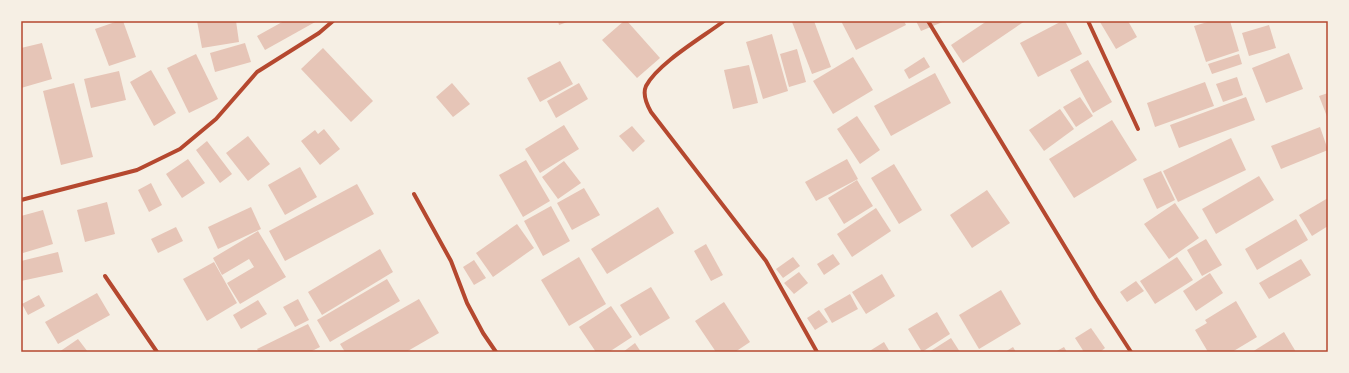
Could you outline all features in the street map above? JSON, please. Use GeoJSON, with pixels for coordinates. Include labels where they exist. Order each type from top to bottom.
{"type":"FeatureCollection","features":[{"type":"Feature","properties":{"kind":"street"},"geometry":{"type":"LineString","coordinates":[[21,200],[137,170],[180,149],[216,119],[258,72],[319,33],[333,21]]}},
{"type":"Feature","properties":{"kind":"street"},"geometry":{"type":"LineString","coordinates":[[724,21],[664,65],[646,87],[645,101],[651,112],[766,261],[817,352]]}},
{"type":"Feature","properties":{"kind":"street"},"geometry":{"type":"LineString","coordinates":[[928,21],[1096,298],[1131,352]]}},
{"type":"Feature","properties":{"kind":"street"},"geometry":{"type":"LineString","coordinates":[[1088,21],[1138,129]]}},
{"type":"Feature","properties":{"kind":"street"},"geometry":{"type":"LineString","coordinates":[[414,194],[451,261],[467,303],[483,333],[496,352]]}},
{"type":"Feature","properties":{"kind":"street"},"geometry":{"type":"LineString","coordinates":[[105,276],[157,352]]}},
{"type":"Feature","properties":{"kind":"building"},"geometry":{"type":"Polygon","coordinates":[[[118,21],[123,21],[136,57],[109,66],[95,29],[118,21]]]}},
{"type":"Feature","properties":{"kind":"building"},"geometry":{"type":"Polygon","coordinates":[[[197,21],[236,21],[239,42],[202,48],[197,21]]]}},
{"type":"Feature","properties":{"kind":"building"},"geometry":{"type":"Polygon","coordinates":[[[284,21],[317,21],[265,50],[257,36],[284,21]]]}},
{"type":"Feature","properties":{"kind":"building"},"geometry":{"type":"Polygon","coordinates":[[[558,21],[570,21],[559,25],[558,21]]]}},
{"type":"Feature","properties":{"kind":"building"},"geometry":{"type":"Polygon","coordinates":[[[624,21],[627,21],[660,58],[637,78],[602,40],[624,21]]]}},
{"type":"Feature","properties":{"kind":"building"},"geometry":{"type":"Polygon","coordinates":[[[814,21],[831,67],[812,74],[792,22],[814,21]]]}},
{"type":"Feature","properties":{"kind":"building"},"geometry":{"type":"Polygon","coordinates":[[[841,21],[904,21],[906,25],[856,50],[841,21]]]}},
{"type":"Feature","properties":{"kind":"building"},"geometry":{"type":"Polygon","coordinates":[[[916,21],[945,21],[921,31],[916,21]]]}},
{"type":"Feature","properties":{"kind":"building"},"geometry":{"type":"Polygon","coordinates":[[[987,21],[1025,21],[963,63],[951,45],[987,21]]]}},
{"type":"Feature","properties":{"kind":"building"},"geometry":{"type":"Polygon","coordinates":[[[1062,21],[1065,21],[1082,54],[1038,77],[1020,43],[1062,21]]]}},
{"type":"Feature","properties":{"kind":"building"},"geometry":{"type":"Polygon","coordinates":[[[1128,21],[1137,37],[1116,49],[1100,22],[1128,21]]]}},
{"type":"Feature","properties":{"kind":"building"},"geometry":{"type":"Polygon","coordinates":[[[1211,21],[1230,21],[1239,51],[1206,62],[1194,26],[1211,21]]]}},
{"type":"Feature","properties":{"kind":"building"},"geometry":{"type":"Polygon","coordinates":[[[1269,25],[1276,48],[1249,56],[1242,33],[1269,25]]]}},
{"type":"Feature","properties":{"kind":"building"},"geometry":{"type":"Polygon","coordinates":[[[772,34],[788,91],[763,99],[746,42],[772,34]]]}},
{"type":"Feature","properties":{"kind":"building"},"geometry":{"type":"Polygon","coordinates":[[[42,43],[52,79],[21,88],[21,48],[42,43]]]}},
{"type":"Feature","properties":{"kind":"building"},"geometry":{"type":"Polygon","coordinates":[[[245,43],[251,62],[215,72],[210,53],[245,43]]]}},
{"type":"Feature","properties":{"kind":"building"},"geometry":{"type":"Polygon","coordinates":[[[323,48],[373,101],[351,122],[301,69],[323,48]]]}},
{"type":"Feature","properties":{"kind":"building"},"geometry":{"type":"Polygon","coordinates":[[[797,49],[806,82],[789,87],[780,54],[797,49]]]}},
{"type":"Feature","properties":{"kind":"building"},"geometry":{"type":"Polygon","coordinates":[[[1289,53],[1303,89],[1266,103],[1252,68],[1289,53]]]}},
{"type":"Feature","properties":{"kind":"building"},"geometry":{"type":"Polygon","coordinates":[[[196,54],[218,99],[189,113],[167,68],[196,54]]]}},
{"type":"Feature","properties":{"kind":"building"},"geometry":{"type":"Polygon","coordinates":[[[1239,54],[1242,64],[1212,74],[1208,64],[1239,54]]]}},
{"type":"Feature","properties":{"kind":"building"},"geometry":{"type":"Polygon","coordinates":[[[853,57],[873,90],[833,114],[813,81],[853,57]]]}},
{"type":"Feature","properties":{"kind":"building"},"geometry":{"type":"Polygon","coordinates":[[[924,57],[930,67],[909,79],[904,70],[924,57]]]}},
{"type":"Feature","properties":{"kind":"building"},"geometry":{"type":"Polygon","coordinates":[[[1088,60],[1112,102],[1093,113],[1070,70],[1088,60]]]}},
{"type":"Feature","properties":{"kind":"building"},"geometry":{"type":"Polygon","coordinates":[[[560,61],[573,84],[540,102],[527,78],[560,61]]]}},
{"type":"Feature","properties":{"kind":"building"},"geometry":{"type":"Polygon","coordinates":[[[749,65],[758,103],[733,109],[724,70],[749,65]]]}},
{"type":"Feature","properties":{"kind":"building"},"geometry":{"type":"Polygon","coordinates":[[[151,70],[176,113],[154,126],[130,82],[151,70]]]}},
{"type":"Feature","properties":{"kind":"building"},"geometry":{"type":"Polygon","coordinates":[[[119,71],[126,100],[91,108],[84,79],[119,71]]]}},
{"type":"Feature","properties":{"kind":"building"},"geometry":{"type":"Polygon","coordinates":[[[935,73],[951,103],[891,136],[874,106],[935,73]]]}},
{"type":"Feature","properties":{"kind":"building"},"geometry":{"type":"Polygon","coordinates":[[[1237,77],[1243,95],[1223,102],[1216,84],[1237,77]]]}},
{"type":"Feature","properties":{"kind":"building"},"geometry":{"type":"Polygon","coordinates":[[[1205,82],[1214,106],[1155,127],[1147,103],[1205,82]]]}},
{"type":"Feature","properties":{"kind":"building"},"geometry":{"type":"Polygon","coordinates":[[[74,83],[93,157],[61,165],[43,91],[74,83]]]}},
{"type":"Feature","properties":{"kind":"building"},"geometry":{"type":"Polygon","coordinates":[[[452,83],[470,104],[453,117],[436,97],[452,83]]]}},
{"type":"Feature","properties":{"kind":"building"},"geometry":{"type":"Polygon","coordinates":[[[579,83],[588,99],[556,118],[547,101],[579,83]]]}},
{"type":"Feature","properties":{"kind":"building"},"geometry":{"type":"Polygon","coordinates":[[[1328,93],[1328,119],[1319,96],[1328,93]]]}},
{"type":"Feature","properties":{"kind":"building"},"geometry":{"type":"Polygon","coordinates":[[[1080,97],[1093,116],[1076,127],[1063,107],[1080,97]]]}},
{"type":"Feature","properties":{"kind":"building"},"geometry":{"type":"Polygon","coordinates":[[[1246,97],[1255,120],[1179,148],[1170,125],[1246,97]]]}},
{"type":"Feature","properties":{"kind":"building"},"geometry":{"type":"Polygon","coordinates":[[[1060,109],[1074,129],[1044,151],[1029,130],[1060,109]]]}},
{"type":"Feature","properties":{"kind":"building"},"geometry":{"type":"Polygon","coordinates":[[[857,116],[880,150],[860,164],[837,129],[857,116]]]}},
{"type":"Feature","properties":{"kind":"building"},"geometry":{"type":"Polygon","coordinates":[[[1112,120],[1137,160],[1074,198],[1049,159],[1112,120]]]}},
{"type":"Feature","properties":{"kind":"building"},"geometry":{"type":"Polygon","coordinates":[[[564,125],[579,149],[540,173],[525,149],[564,125]]]}},
{"type":"Feature","properties":{"kind":"building"},"geometry":{"type":"Polygon","coordinates":[[[632,126],[645,141],[633,152],[619,136],[632,126]]]}},
{"type":"Feature","properties":{"kind":"building"},"geometry":{"type":"Polygon","coordinates":[[[1320,127],[1328,150],[1281,169],[1271,146],[1320,127]]]}},
{"type":"Feature","properties":{"kind":"building"},"geometry":{"type":"Polygon","coordinates":[[[324,129],[340,149],[320,165],[301,141],[315,130],[318,134],[324,129]]]}},
{"type":"Feature","properties":{"kind":"building"},"geometry":{"type":"Polygon","coordinates":[[[248,136],[270,164],[248,181],[226,153],[248,136]]]}},
{"type":"Feature","properties":{"kind":"building"},"geometry":{"type":"Polygon","coordinates":[[[1231,138],[1246,170],[1178,202],[1163,171],[1231,138]]]}},
{"type":"Feature","properties":{"kind":"building"},"geometry":{"type":"Polygon","coordinates":[[[207,141],[232,174],[220,183],[196,150],[207,141]]]}},
{"type":"Feature","properties":{"kind":"building"},"geometry":{"type":"Polygon","coordinates":[[[188,159],[205,183],[182,198],[166,174],[188,159]]]}},
{"type":"Feature","properties":{"kind":"building"},"geometry":{"type":"Polygon","coordinates":[[[847,159],[858,179],[816,201],[805,182],[847,159]]]}},
{"type":"Feature","properties":{"kind":"building"},"geometry":{"type":"Polygon","coordinates":[[[526,160],[550,201],[523,217],[499,175],[526,160]]]}},
{"type":"Feature","properties":{"kind":"building"},"geometry":{"type":"Polygon","coordinates":[[[564,161],[581,183],[558,199],[542,177],[564,161]]]}},
{"type":"Feature","properties":{"kind":"building"},"geometry":{"type":"Polygon","coordinates":[[[894,164],[922,210],[899,224],[871,178],[894,164]]]}},
{"type":"Feature","properties":{"kind":"building"},"geometry":{"type":"Polygon","coordinates":[[[300,167],[317,197],[285,215],[268,185],[300,167]]]}},
{"type":"Feature","properties":{"kind":"building"},"geometry":{"type":"Polygon","coordinates":[[[1161,171],[1175,200],[1157,209],[1143,179],[1161,171]]]}},
{"type":"Feature","properties":{"kind":"building"},"geometry":{"type":"Polygon","coordinates":[[[1259,176],[1274,200],[1216,234],[1202,209],[1259,176]]]}},
{"type":"Feature","properties":{"kind":"building"},"geometry":{"type":"Polygon","coordinates":[[[857,180],[873,206],[844,224],[828,198],[857,180]]]}},
{"type":"Feature","properties":{"kind":"building"},"geometry":{"type":"Polygon","coordinates":[[[151,183],[162,205],[149,212],[138,190],[151,183]]]}},
{"type":"Feature","properties":{"kind":"building"},"geometry":{"type":"Polygon","coordinates":[[[357,184],[374,214],[285,261],[269,231],[357,184]]]}},
{"type":"Feature","properties":{"kind":"building"},"geometry":{"type":"Polygon","coordinates":[[[584,188],[600,215],[572,230],[557,203],[584,188]]]}},
{"type":"Feature","properties":{"kind":"building"},"geometry":{"type":"Polygon","coordinates":[[[987,190],[1010,223],[972,248],[950,215],[987,190]]]}},
{"type":"Feature","properties":{"kind":"building"},"geometry":{"type":"Polygon","coordinates":[[[1328,198],[1328,226],[1312,236],[1299,215],[1328,198]]]}},
{"type":"Feature","properties":{"kind":"building"},"geometry":{"type":"Polygon","coordinates":[[[107,202],[115,234],[85,242],[77,210],[107,202]]]}},
{"type":"Feature","properties":{"kind":"building"},"geometry":{"type":"Polygon","coordinates":[[[1175,203],[1199,238],[1169,259],[1144,224],[1175,203]]]}},
{"type":"Feature","properties":{"kind":"building"},"geometry":{"type":"Polygon","coordinates":[[[551,206],[570,241],[543,256],[524,221],[551,206]]]}},
{"type":"Feature","properties":{"kind":"building"},"geometry":{"type":"Polygon","coordinates":[[[251,207],[261,229],[218,249],[208,227],[251,207]]]}},
{"type":"Feature","properties":{"kind":"building"},"geometry":{"type":"Polygon","coordinates":[[[658,207],[674,233],[607,274],[591,249],[658,207]]]}},
{"type":"Feature","properties":{"kind":"building"},"geometry":{"type":"Polygon","coordinates":[[[876,208],[891,231],[852,257],[837,234],[876,208]]]}},
{"type":"Feature","properties":{"kind":"building"},"geometry":{"type":"Polygon","coordinates":[[[43,210],[53,244],[23,253],[21,247],[21,216],[43,210]]]}},
{"type":"Feature","properties":{"kind":"building"},"geometry":{"type":"Polygon","coordinates":[[[1296,219],[1308,240],[1257,270],[1245,249],[1296,219]]]}},
{"type":"Feature","properties":{"kind":"building"},"geometry":{"type":"Polygon","coordinates":[[[517,224],[534,248],[493,277],[476,253],[517,224]]]}},
{"type":"Feature","properties":{"kind":"building"},"geometry":{"type":"Polygon","coordinates":[[[176,227],[183,241],[158,253],[151,239],[176,227]]]}},
{"type":"Feature","properties":{"kind":"building"},"geometry":{"type":"Polygon","coordinates":[[[258,231],[286,277],[240,304],[227,283],[254,267],[249,259],[222,275],[213,258],[258,231]]]}},
{"type":"Feature","properties":{"kind":"building"},"geometry":{"type":"Polygon","coordinates":[[[1206,239],[1222,265],[1202,276],[1187,250],[1206,239]]]}},
{"type":"Feature","properties":{"kind":"building"},"geometry":{"type":"Polygon","coordinates":[[[706,244],[723,275],[711,281],[694,251],[706,244]]]}},
{"type":"Feature","properties":{"kind":"building"},"geometry":{"type":"Polygon","coordinates":[[[380,249],[393,272],[322,315],[308,292],[380,249]]]}},
{"type":"Feature","properties":{"kind":"building"},"geometry":{"type":"Polygon","coordinates":[[[58,252],[63,272],[21,281],[21,261],[58,252]]]}},
{"type":"Feature","properties":{"kind":"building"},"geometry":{"type":"Polygon","coordinates":[[[833,254],[840,264],[824,275],[817,264],[833,254]]]}},
{"type":"Feature","properties":{"kind":"building"},"geometry":{"type":"Polygon","coordinates":[[[579,257],[606,304],[569,326],[541,280],[579,257]]]}},
{"type":"Feature","properties":{"kind":"building"},"geometry":{"type":"Polygon","coordinates":[[[793,257],[800,266],[783,278],[776,269],[793,257]]]}},
{"type":"Feature","properties":{"kind":"building"},"geometry":{"type":"Polygon","coordinates":[[[1177,257],[1193,280],[1155,304],[1140,281],[1177,257]]]}},
{"type":"Feature","properties":{"kind":"building"},"geometry":{"type":"Polygon","coordinates":[[[1301,259],[1311,275],[1269,299],[1259,283],[1301,259]]]}},
{"type":"Feature","properties":{"kind":"building"},"geometry":{"type":"Polygon","coordinates":[[[474,260],[486,278],[474,285],[463,267],[474,260]]]}},
{"type":"Feature","properties":{"kind":"building"},"geometry":{"type":"Polygon","coordinates":[[[214,262],[237,303],[207,321],[183,279],[214,262]]]}},
{"type":"Feature","properties":{"kind":"building"},"geometry":{"type":"Polygon","coordinates":[[[799,272],[808,283],[794,294],[784,283],[799,272]]]}},
{"type":"Feature","properties":{"kind":"building"},"geometry":{"type":"Polygon","coordinates":[[[1210,273],[1223,293],[1196,311],[1183,291],[1210,273]]]}},
{"type":"Feature","properties":{"kind":"building"},"geometry":{"type":"Polygon","coordinates":[[[882,274],[895,296],[866,314],[852,292],[882,274]]]}},
{"type":"Feature","properties":{"kind":"building"},"geometry":{"type":"Polygon","coordinates":[[[387,279],[400,301],[330,342],[317,320],[387,279]]]}},
{"type":"Feature","properties":{"kind":"building"},"geometry":{"type":"Polygon","coordinates":[[[1136,281],[1144,291],[1127,302],[1120,292],[1136,281]]]}},
{"type":"Feature","properties":{"kind":"building"},"geometry":{"type":"Polygon","coordinates":[[[651,287],[670,318],[640,336],[620,305],[651,287]]]}},
{"type":"Feature","properties":{"kind":"building"},"geometry":{"type":"Polygon","coordinates":[[[1001,290],[1021,324],[979,349],[959,315],[1001,290]]]}},
{"type":"Feature","properties":{"kind":"building"},"geometry":{"type":"Polygon","coordinates":[[[97,293],[110,315],[58,344],[45,322],[97,293]]]}},
{"type":"Feature","properties":{"kind":"building"},"geometry":{"type":"Polygon","coordinates":[[[850,294],[858,309],[832,323],[824,309],[850,294]]]}},
{"type":"Feature","properties":{"kind":"building"},"geometry":{"type":"Polygon","coordinates":[[[39,295],[45,306],[28,315],[22,304],[39,295]]]}},
{"type":"Feature","properties":{"kind":"building"},"geometry":{"type":"Polygon","coordinates":[[[298,299],[309,320],[295,327],[283,307],[298,299]]]}},
{"type":"Feature","properties":{"kind":"building"},"geometry":{"type":"Polygon","coordinates":[[[419,299],[439,333],[406,352],[345,352],[340,344],[419,299]]]}},
{"type":"Feature","properties":{"kind":"building"},"geometry":{"type":"Polygon","coordinates":[[[258,300],[267,314],[241,329],[233,315],[258,300]]]}},
{"type":"Feature","properties":{"kind":"building"},"geometry":{"type":"Polygon","coordinates":[[[1236,301],[1257,337],[1232,352],[1208,352],[1195,330],[1207,323],[1205,320],[1236,301]]]}},
{"type":"Feature","properties":{"kind":"building"},"geometry":{"type":"Polygon","coordinates":[[[724,302],[750,342],[735,352],[716,352],[695,321],[724,302]]]}},
{"type":"Feature","properties":{"kind":"building"},"geometry":{"type":"Polygon","coordinates":[[[611,306],[632,337],[609,352],[596,352],[579,327],[611,306]]]}},
{"type":"Feature","properties":{"kind":"building"},"geometry":{"type":"Polygon","coordinates":[[[819,310],[828,322],[815,330],[807,318],[819,310]]]}},
{"type":"Feature","properties":{"kind":"building"},"geometry":{"type":"Polygon","coordinates":[[[937,312],[950,334],[922,352],[908,329],[937,312]]]}},
{"type":"Feature","properties":{"kind":"building"},"geometry":{"type":"Polygon","coordinates":[[[308,324],[320,347],[310,352],[259,352],[257,349],[308,324]]]}},
{"type":"Feature","properties":{"kind":"building"},"geometry":{"type":"Polygon","coordinates":[[[1091,328],[1105,348],[1100,352],[1084,352],[1075,338],[1091,328]]]}},
{"type":"Feature","properties":{"kind":"building"},"geometry":{"type":"Polygon","coordinates":[[[1284,332],[1296,352],[1252,352],[1284,332]]]}},
{"type":"Feature","properties":{"kind":"building"},"geometry":{"type":"Polygon","coordinates":[[[951,338],[960,352],[929,352],[951,338]]]}},
{"type":"Feature","properties":{"kind":"building"},"geometry":{"type":"Polygon","coordinates":[[[78,339],[88,352],[59,352],[78,339]]]}},
{"type":"Feature","properties":{"kind":"building"},"geometry":{"type":"Polygon","coordinates":[[[884,342],[890,352],[868,352],[884,342]]]}},
{"type":"Feature","properties":{"kind":"building"},"geometry":{"type":"Polygon","coordinates":[[[635,343],[641,352],[623,352],[635,343]]]}},
{"type":"Feature","properties":{"kind":"building"},"geometry":{"type":"Polygon","coordinates":[[[1013,347],[1016,352],[1005,352],[1013,347]]]}},
{"type":"Feature","properties":{"kind":"building"},"geometry":{"type":"Polygon","coordinates":[[[1064,347],[1067,352],[1055,352],[1064,347]]]}}]}
